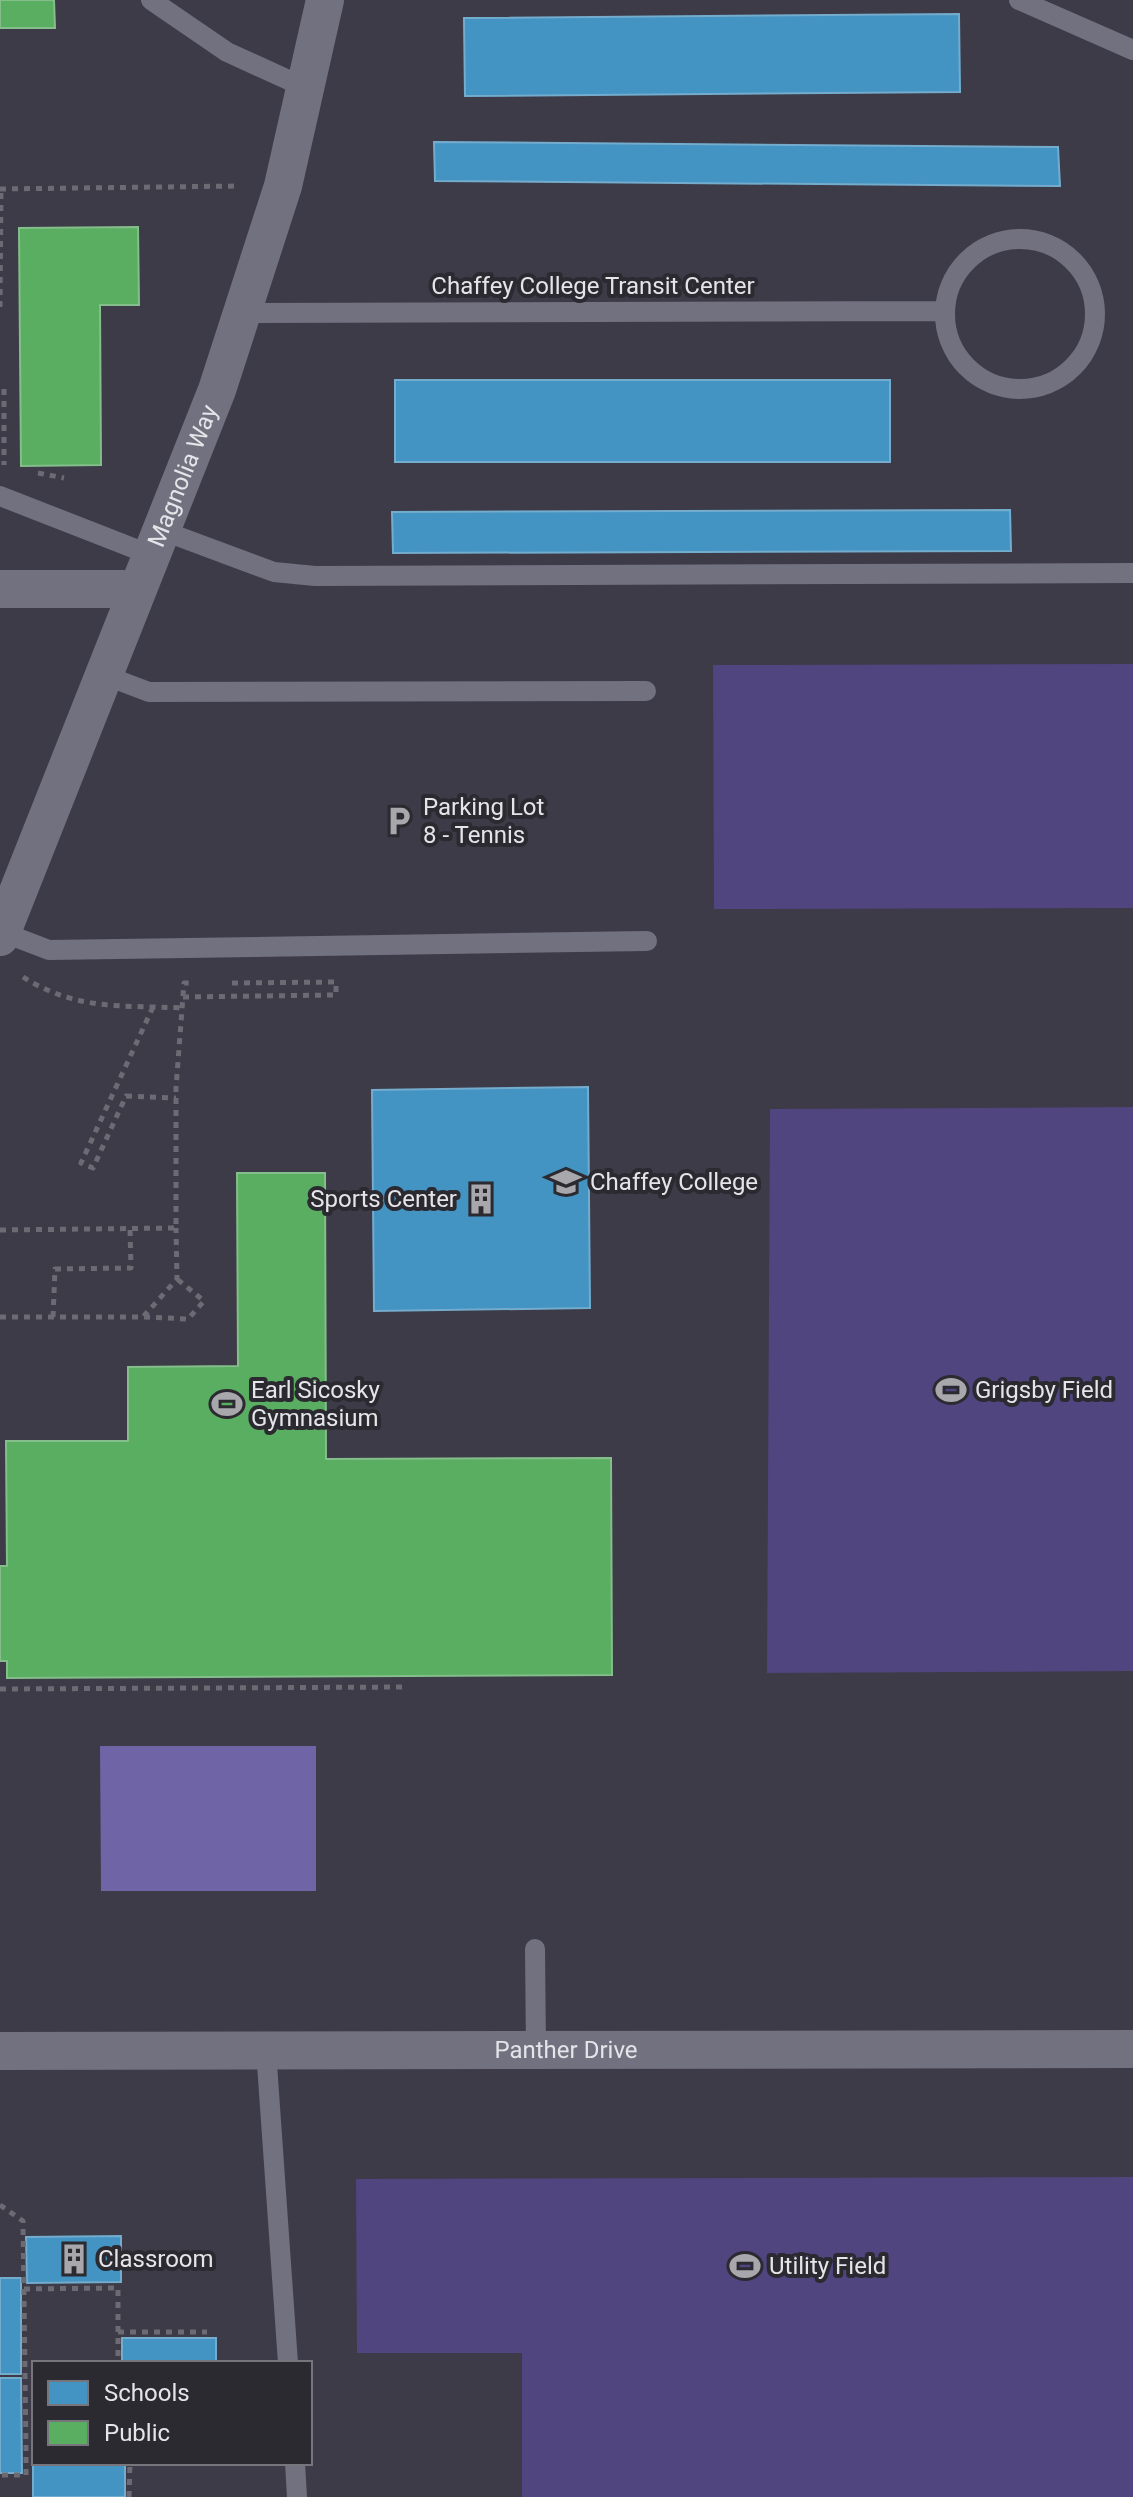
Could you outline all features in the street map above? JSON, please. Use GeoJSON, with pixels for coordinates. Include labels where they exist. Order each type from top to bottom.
{"type":"FeatureCollection","features":[{"type":"Feature","properties":{"kind":"street","name":"Magnolia Way"},"geometry":{"type":"LineString","coordinates":[[1,935],[10,884],[104,675],[217,390],[283,186],[325,0]]}},
{"type":"Feature","properties":{"kind":"street"},"geometry":{"type":"LineString","coordinates":[[0,589],[150,558]]}},
{"type":"Feature","properties":{"kind":"street","name":"Panther Drive"},"geometry":{"type":"LineString","coordinates":[[0,2051],[1133,2049]]}},
{"type":"Feature","properties":{"kind":"lane"},"geometry":{"type":"LineString","coordinates":[[151,0],[227,52],[306,88]]}},
{"type":"Feature","properties":{"kind":"lane"},"geometry":{"type":"LineString","coordinates":[[1019,0],[1133,50]]}},
{"type":"Feature","properties":{"kind":"lane"},"geometry":{"type":"LineString","coordinates":[[1029,239],[1053,246],[1073,261],[1088,281],[1095,305],[1094,329],[1085,352],[1069,372],[1048,385],[1011,388],[976,376],[958,359],[947,336],[944,311],[949,287],[961,266],[981,249],[1004,240],[1029,239]]}},
{"type":"Feature","properties":{"kind":"lane","name":"Chaffey College Transit Center"},"geometry":{"type":"LineString","coordinates":[[243,313],[944,311]]}},
{"type":"Feature","properties":{"kind":"lane"},"geometry":{"type":"LineString","coordinates":[[0,496],[150,558],[315,576],[1133,573]]}},
{"type":"Feature","properties":{"kind":"lane"},"geometry":{"type":"LineString","coordinates":[[104,675],[149,692],[646,691]]}},
{"type":"Feature","properties":{"kind":"lane"},"geometry":{"type":"LineString","coordinates":[[1,935],[49,950],[647,941]]}},
{"type":"Feature","properties":{"kind":"lane"},"geometry":{"type":"LineString","coordinates":[[535,1949],[536,2050]]}},
{"type":"Feature","properties":{"kind":"lane"},"geometry":{"type":"LineString","coordinates":[[266,2050],[288,2361]]}},
{"type":"Feature","properties":{"kind":"lane"},"geometry":{"type":"LineString","coordinates":[[295,2465],[297,2497]]}},
{"type":"Feature","properties":{"kind":"path"},"geometry":{"type":"LineString","coordinates":[[0,307],[0,189],[283,186]]}},
{"type":"Feature","properties":{"kind":"path"},"geometry":{"type":"LineString","coordinates":[[4,389],[4,466]]}},
{"type":"Feature","properties":{"kind":"path"},"geometry":{"type":"LineString","coordinates":[[28,472],[64,478]]}},
{"type":"Feature","properties":{"kind":"path"},"geometry":{"type":"LineString","coordinates":[[13,973],[42,991],[88,1004],[183,1008]]}},
{"type":"Feature","properties":{"kind":"path"},"geometry":{"type":"LineString","coordinates":[[183,997],[336,995],[336,982],[232,983]]}},
{"type":"Feature","properties":{"kind":"path"},"geometry":{"type":"LineString","coordinates":[[143,1317],[177,1279],[176,1098],[184,983],[200,983]]}},
{"type":"Feature","properties":{"kind":"path"},"geometry":{"type":"LineString","coordinates":[[153,1007],[81,1163],[93,1168],[126,1096],[176,1098]]}},
{"type":"Feature","properties":{"kind":"path"},"geometry":{"type":"LineString","coordinates":[[0,1230],[176,1228]]}},
{"type":"Feature","properties":{"kind":"path"},"geometry":{"type":"LineString","coordinates":[[53,1317],[55,1269],[131,1268],[130,1229]]}},
{"type":"Feature","properties":{"kind":"path"},"geometry":{"type":"LineString","coordinates":[[0,1317],[188,1319],[204,1301],[177,1279]]}},
{"type":"Feature","properties":{"kind":"path"},"geometry":{"type":"LineString","coordinates":[[0,1689],[404,1687]]}},
{"type":"Feature","properties":{"kind":"path"},"geometry":{"type":"LineString","coordinates":[[0,2205],[23,2221],[26,2451],[26,2475],[0,2475]]}},
{"type":"Feature","properties":{"kind":"path"},"geometry":{"type":"LineString","coordinates":[[24,2289],[118,2288],[118,2361]]}},
{"type":"Feature","properties":{"kind":"path"},"geometry":{"type":"LineString","coordinates":[[118,2332],[207,2332]]}},
{"type":"Feature","properties":{"kind":"path"},"geometry":{"type":"LineString","coordinates":[[26,2451],[32,2451]]}},
{"type":"Feature","properties":{"kind":"path"},"geometry":{"type":"LineString","coordinates":[[129,2497],[130,2465]]}},
{"type":"Feature","properties":{"kind":"shaded area","name":"Chaffey College"},"geometry":{"type":"Polygon","coordinates":[[[0,0],[1133,0],[1133,2497],[0,2497],[0,0]]]}},
{"type":"Feature","properties":{"kind":"shaded area"},"geometry":{"type":"Polygon","coordinates":[[[1133,664],[1133,908],[714,909],[713,665],[1133,664]]]}},
{"type":"Feature","properties":{"kind":"shaded area","name":"Grigsby Field"},"geometry":{"type":"Polygon","coordinates":[[[1133,1107],[1133,1671],[767,1673],[770,1109],[1133,1107]]]}},
{"type":"Feature","properties":{"kind":"shaded area"},"geometry":{"type":"Polygon","coordinates":[[[100,1746],[316,1746],[316,1891],[101,1891],[100,1746]]]}},
{"type":"Feature","properties":{"kind":"shaded area","name":"Utility Field"},"geometry":{"type":"Polygon","coordinates":[[[1133,2177],[1133,2497],[522,2497],[522,2353],[357,2353],[356,2179],[1133,2177]]]}},
{"type":"Feature","properties":{"kind":"building: Schools"},"geometry":{"type":"Polygon","coordinates":[[[959,14],[960,92],[465,96],[464,18],[959,14]]]}},
{"type":"Feature","properties":{"kind":"building: Schools"},"geometry":{"type":"Polygon","coordinates":[[[434,142],[1058,147],[1060,186],[435,181],[434,142]]]}},
{"type":"Feature","properties":{"kind":"building: Schools"},"geometry":{"type":"Polygon","coordinates":[[[395,380],[890,380],[890,462],[395,462],[395,380]]]}},
{"type":"Feature","properties":{"kind":"building: Schools"},"geometry":{"type":"Polygon","coordinates":[[[1010,510],[1011,551],[393,553],[392,512],[1010,510]]]}},
{"type":"Feature","properties":{"kind":"building: Schools","name":"Sports Center"},"geometry":{"type":"Polygon","coordinates":[[[588,1087],[590,1308],[374,1311],[372,1090],[588,1087]]]}},
{"type":"Feature","properties":{"kind":"building: Schools","name":"Classroom"},"geometry":{"type":"Polygon","coordinates":[[[121,2236],[121,2282],[27,2283],[26,2237],[121,2236]]]}},
{"type":"Feature","properties":{"kind":"building: Schools"},"geometry":{"type":"Polygon","coordinates":[[[0,2278],[21,2278],[21,2374],[0,2374],[0,2278]]]}},
{"type":"Feature","properties":{"kind":"building: Schools"},"geometry":{"type":"Polygon","coordinates":[[[122,2338],[216,2338],[216,2361],[122,2361],[122,2338]]]}},
{"type":"Feature","properties":{"kind":"building: Schools"},"geometry":{"type":"Polygon","coordinates":[[[0,2378],[21,2378],[22,2473],[0,2473],[0,2378]]]}},
{"type":"Feature","properties":{"kind":"building: Schools"},"geometry":{"type":"Polygon","coordinates":[[[33,2465],[125,2465],[125,2497],[33,2497],[33,2465]]]}},
{"type":"Feature","properties":{"kind":"building: Public"},"geometry":{"type":"Polygon","coordinates":[[[0,0],[54,0],[55,28],[0,28],[0,0]]]}},
{"type":"Feature","properties":{"kind":"building: Public"},"geometry":{"type":"Polygon","coordinates":[[[138,227],[139,305],[100,305],[101,465],[21,466],[19,228],[138,227]]]}},
{"type":"Feature","properties":{"kind":"building: Public","name":"Earl Sicosky Gymnasium"},"geometry":{"type":"Polygon","coordinates":[[[237,1173],[325,1173],[326,1459],[611,1458],[612,1675],[7,1678],[7,1661],[0,1661],[0,1566],[7,1566],[6,1441],[128,1441],[128,1367],[238,1366],[237,1173]]]}},
{"type":"Feature","properties":{"kind":"place","name":"Parking Lot 8 - Tennis"},"geometry":{"type":"Point","coordinates":[399,821]}},
{"type":"Feature","properties":{"kind":"place","name":"Chaffey College"},"geometry":{"type":"Point","coordinates":[566,1182]}},
{"type":"Feature","properties":{"kind":"place","name":"Sports Center"},"geometry":{"type":"Point","coordinates":[481,1199]}},
{"type":"Feature","properties":{"kind":"place","name":"Grigsby Field"},"geometry":{"type":"Point","coordinates":[951,1390]}},
{"type":"Feature","properties":{"kind":"place","name":"Earl Sicosky Gymnasium"},"geometry":{"type":"Point","coordinates":[227,1404]}},
{"type":"Feature","properties":{"kind":"place","name":"Classroom"},"geometry":{"type":"Point","coordinates":[74,2259]}},
{"type":"Feature","properties":{"kind":"place","name":"Utility Field"},"geometry":{"type":"Point","coordinates":[745,2266]}}]}
